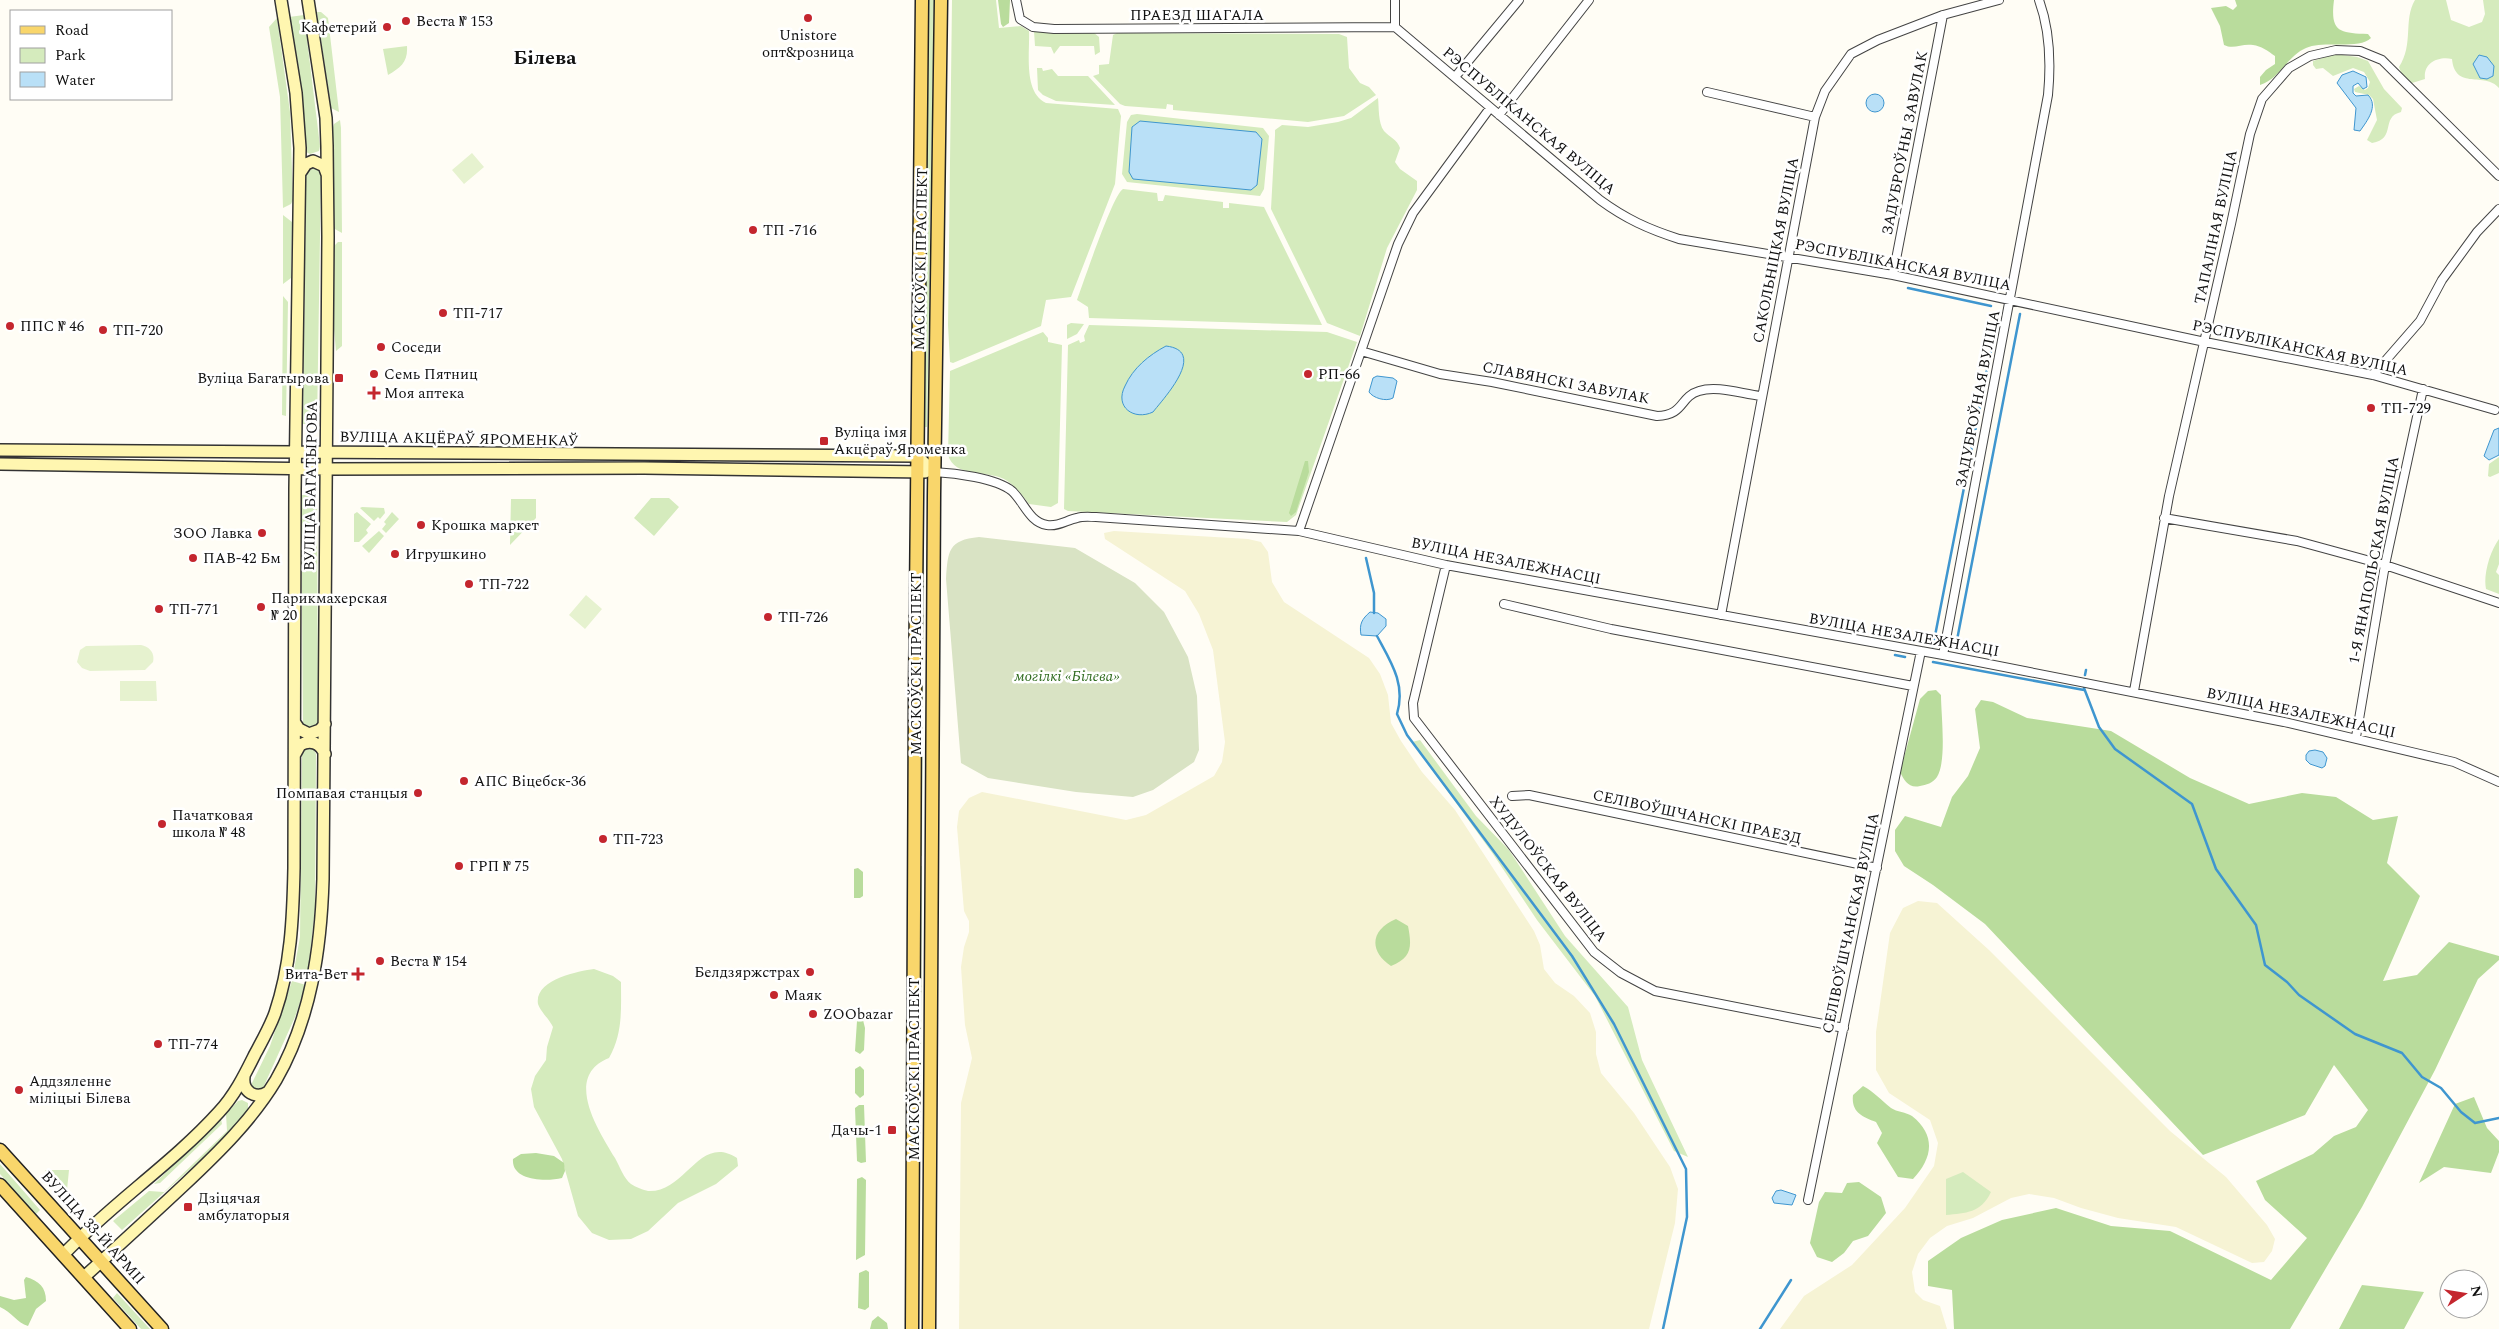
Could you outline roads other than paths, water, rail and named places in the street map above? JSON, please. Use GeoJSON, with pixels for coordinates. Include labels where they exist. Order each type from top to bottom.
{"type":"FeatureCollection","features":[{"type":"Feature","properties":{"kind":"main road","name":"МАСКОЎСКІ ПРАСПЕКТ"},"geometry":{"type":"LineString","coordinates":[[912,1329],[917,456],[922,0]]}},
{"type":"Feature","properties":{"kind":"main road","name":"МАСКОЎСКІ ПРАСПЕКТ"},"geometry":{"type":"LineString","coordinates":[[929,1329],[934,472],[941,0]]}},
{"type":"Feature","properties":{"kind":"main road"},"geometry":{"type":"LineString","coordinates":[[914,856],[917,861],[923,862],[931,855]]}},
{"type":"Feature","properties":{"kind":"main road","name":"ВУЛІЦА 33-Й АРМІІ"},"geometry":{"type":"LineString","coordinates":[[0,1150],[162,1329]]}},
{"type":"Feature","properties":{"kind":"main road"},"geometry":{"type":"LineString","coordinates":[[0,1185],[130,1329]]}},
{"type":"Feature","properties":{"kind":"street","name":"ВУЛІЦА БАГАТЫРОВА"},"geometry":{"type":"LineString","coordinates":[[63,1255],[197,1135],[230,1098],[244,1077],[274,1015],[287,964],[293,930],[295,468],[300,148],[296,93],[281,0]]}},
{"type":"Feature","properties":{"kind":"street","name":"ВУЛІЦА БАГАТЫРОВА"},"geometry":{"type":"LineString","coordinates":[[84,1278],[212,1158],[251,1115],[268,1092],[292,1044],[314,979],[322,926],[325,754],[327,146],[326,118],[308,0]]}},
{"type":"Feature","properties":{"kind":"street","name":"ПРАЕЗД ШАГАЛА"},"geometry":{"type":"LineString","coordinates":[[1016,0],[1020,19],[1027,25],[1054,29],[1395,27]]}},
{"type":"Feature","properties":{"kind":"street"},"geometry":{"type":"LineString","coordinates":[[1395,0],[1395,27]]}},
{"type":"Feature","properties":{"kind":"street"},"geometry":{"type":"LineString","coordinates":[[1455,77],[1519,0]]}},
{"type":"Feature","properties":{"kind":"street"},"geometry":{"type":"LineString","coordinates":[[1499,115],[1589,0]]}},
{"type":"Feature","properties":{"kind":"street","name":"САКОЛЬНІЦКАЯ ВУЛІЦА"},"geometry":{"type":"LineString","coordinates":[[1721,615],[1761,396],[1790,258],[1815,117],[1825,91],[1851,54],[1878,40],[1943,15],[1999,0]]}},
{"type":"Feature","properties":{"kind":"street","name":"ЗАДУБРОЎНАЯ ВУЛІЦА"},"geometry":{"type":"LineString","coordinates":[[1943,655],[2011,299],[2050,77],[2048,40],[2039,0]]}},
{"type":"Feature","properties":{"kind":"street","name":"ЗАДУБРОЎНЫ ЗАВУЛАК"},"geometry":{"type":"LineString","coordinates":[[1893,276],[1943,15]]}},
{"type":"Feature","properties":{"kind":"street","name":"РЭСПУБЛІКАНСКАЯ ВУЛІЦА"},"geometry":{"type":"LineString","coordinates":[[1395,27],[1623,217],[1648,229],[1680,239],[1893,276],[2011,299],[2205,342],[2373,375],[2495,410]]}},
{"type":"Feature","properties":{"kind":"street","name":"ТАПАЛІНАЯ ВУЛІЦА"},"geometry":{"type":"LineString","coordinates":[[2134,691],[2164,518],[2205,342],[2250,134],[2262,99],[2289,68],[2310,56],[2336,50],[2360,51],[2378,57],[2499,176]]}},
{"type":"Feature","properties":{"kind":"street"},"geometry":{"type":"LineString","coordinates":[[1707,92],[1815,117]]}},
{"type":"Feature","properties":{"kind":"street"},"geometry":{"type":"LineString","coordinates":[[1299,531],[1385,277],[1413,213],[1490,108]]}},
{"type":"Feature","properties":{"kind":"street"},"geometry":{"type":"LineString","coordinates":[[300,148],[303,154],[312,158],[320,157],[327,146]]}},
{"type":"Feature","properties":{"kind":"street"},"geometry":{"type":"LineString","coordinates":[[300,173],[306,164],[313,162],[324,166],[327,174]]}},
{"type":"Feature","properties":{"kind":"street"},"geometry":{"type":"LineString","coordinates":[[2373,375],[2420,321],[2442,280],[2477,232],[2499,209]]}},
{"type":"Feature","properties":{"kind":"street","name":"СЛАВЯНСКІ ЗАВУЛАК"},"geometry":{"type":"LineString","coordinates":[[1361,351],[1440,374],[1492,382],[1657,416],[1675,412],[1690,396],[1699,391],[1713,389],[1761,396]]}},
{"type":"Feature","properties":{"kind":"street","name":"1-Я ЯНАПОЛЬСКАЯ ВУЛІЦА"},"geometry":{"type":"LineString","coordinates":[[2356,737],[2385,565],[2423,389]]}},
{"type":"Feature","properties":{"kind":"street","name":"ВУЛІЦА АКЦЁРАЎ ЯРОМЕНКАЎ"},"geometry":{"type":"LineString","coordinates":[[0,450],[644,456],[917,456]]}},
{"type":"Feature","properties":{"kind":"street"},"geometry":{"type":"LineString","coordinates":[[28,465],[29,451]]}},
{"type":"Feature","properties":{"kind":"street"},"geometry":{"type":"LineString","coordinates":[[138,451],[138,466]]}},
{"type":"Feature","properties":{"kind":"street"},"geometry":{"type":"LineString","coordinates":[[174,451],[174,466]]}},
{"type":"Feature","properties":{"kind":"street"},"geometry":{"type":"LineString","coordinates":[[535,454],[535,468]]}},
{"type":"Feature","properties":{"kind":"street"},"geometry":{"type":"LineString","coordinates":[[601,455],[601,468]]}},
{"type":"Feature","properties":{"kind":"street"},"geometry":{"type":"LineString","coordinates":[[644,456],[644,468]]}},
{"type":"Feature","properties":{"kind":"street"},"geometry":{"type":"LineString","coordinates":[[741,470],[742,456]]}},
{"type":"Feature","properties":{"kind":"street"},"geometry":{"type":"LineString","coordinates":[[917,456],[934,472]]}},
{"type":"Feature","properties":{"kind":"street","name":"ВУЛІЦА АКЦЁРАЎ ЯРОМЕНКАЎ"},"geometry":{"type":"LineString","coordinates":[[0,464],[326,469],[644,468],[934,472]]}},
{"type":"Feature","properties":{"kind":"street","name":"ВУЛІЦА НЕЗАЛЕЖНАСЦІ"},"geometry":{"type":"LineString","coordinates":[[934,472],[976,478],[1004,485],[1014,493],[1024,509],[1046,525],[1055,525],[1076,518],[1096,517],[1299,531],[1446,565],[2134,691],[2356,737],[2454,762],[2499,782]]}},
{"type":"Feature","properties":{"kind":"street"},"geometry":{"type":"LineString","coordinates":[[2164,518],[2297,541],[2385,565],[2499,603]]}},
{"type":"Feature","properties":{"kind":"street","name":"ХУДУЛОЎСКАЯ ВУЛІЦА"},"geometry":{"type":"LineString","coordinates":[[1446,565],[1413,703],[1414,718],[1594,952],[1621,973],[1655,992],[1844,1028]]}},
{"type":"Feature","properties":{"kind":"street"},"geometry":{"type":"LineString","coordinates":[[1504,604],[1611,629],[1913,686]]}},
{"type":"Feature","properties":{"kind":"street","name":"СЕЛІВОЎШЧАНСКАЯ ВУЛІЦА"},"geometry":{"type":"LineString","coordinates":[[1808,1200],[1921,651]]}},
{"type":"Feature","properties":{"kind":"street"},"geometry":{"type":"LineString","coordinates":[[295,723],[299,729],[309,734],[320,730],[325,724]]}},
{"type":"Feature","properties":{"kind":"street"},"geometry":{"type":"LineString","coordinates":[[295,754],[300,745],[311,742],[318,745],[325,754]]}},
{"type":"Feature","properties":{"kind":"street","name":"СЕЛІВОЎШЧАНСКІ ПРАЕЗД"},"geometry":{"type":"LineString","coordinates":[[1512,796],[1529,795],[1877,868]]}},
{"type":"Feature","properties":{"kind":"street"},"geometry":{"type":"LineString","coordinates":[[244,1077],[246,1088],[251,1094],[258,1096],[268,1092]]}},
{"type":"Feature","properties":{"kind":"street"},"geometry":{"type":"LineString","coordinates":[[230,1098],[237,1095],[248,1099],[252,1107],[251,1115]]}},
{"type":"Feature","properties":{"kind":"water"},"geometry":{"type":"Polygon","coordinates":[[[2479,55],[2487,57],[2494,66],[2493,76],[2487,79],[2480,78],[2473,64],[2479,55]]]}},
{"type":"Feature","properties":{"kind":"water"},"geometry":{"type":"Polygon","coordinates":[[[2353,71],[2366,77],[2367,87],[2363,89],[2358,83],[2353,86],[2353,93],[2356,96],[2368,95],[2372,104],[2371,113],[2360,131],[2354,130],[2356,108],[2337,83],[2342,75],[2353,71]]]}},
{"type":"Feature","properties":{"kind":"water"},"geometry":{"type":"Polygon","coordinates":[[[1875,94],[1881,97],[1884,103],[1881,109],[1875,112],[1869,109],[1866,103],[1869,97],[1875,94]]]}},
{"type":"Feature","properties":{"kind":"water"},"geometry":{"type":"Polygon","coordinates":[[[1140,121],[1256,132],[1262,139],[1257,185],[1251,190],[1133,179],[1129,172],[1132,127],[1140,121]]]}},
{"type":"Feature","properties":{"kind":"water"},"geometry":{"type":"Polygon","coordinates":[[[1166,346],[1178,350],[1183,356],[1183,365],[1179,376],[1153,412],[1139,415],[1133,413],[1124,406],[1122,400],[1122,394],[1128,379],[1142,363],[1166,346]]]}},
{"type":"Feature","properties":{"kind":"water"},"geometry":{"type":"Polygon","coordinates":[[[1377,376],[1393,378],[1397,381],[1393,398],[1387,400],[1380,399],[1369,392],[1373,378],[1377,376]]]}},
{"type":"Feature","properties":{"kind":"water"},"geometry":{"type":"Polygon","coordinates":[[[2499,428],[2499,455],[2489,460],[2484,456],[2494,430],[2499,428]]]}},
{"type":"Feature","properties":{"kind":"water"},"geometry":{"type":"Polygon","coordinates":[[[1370,612],[1378,613],[1386,619],[1386,626],[1377,636],[1361,635],[1360,628],[1362,622],[1370,612]]]}},
{"type":"Feature","properties":{"kind":"water"},"geometry":{"type":"Polygon","coordinates":[[[2309,751],[2323,752],[2327,758],[2325,766],[2322,768],[2310,764],[2306,760],[2306,755],[2309,751]]]}},
{"type":"Feature","properties":{"kind":"water"},"geometry":{"type":"Polygon","coordinates":[[[1781,1190],[1796,1195],[1792,1205],[1774,1203],[1772,1198],[1776,1191],[1781,1190]]]}},
{"type":"Feature","properties":{"kind":"waterway"},"geometry":{"type":"LineString","coordinates":[[1908,288],[1991,306]]}},
{"type":"Feature","properties":{"kind":"waterway"},"geometry":{"type":"LineString","coordinates":[[1933,646],[1998,314]]}},
{"type":"Feature","properties":{"kind":"waterway"},"geometry":{"type":"LineString","coordinates":[[1957,640],[2020,314]]}},
{"type":"Feature","properties":{"kind":"waterway"},"geometry":{"type":"LineString","coordinates":[[1366,558],[1374,593],[1374,613]]}},
{"type":"Feature","properties":{"kind":"waterway"},"geometry":{"type":"LineString","coordinates":[[1377,636],[1396,674],[1400,693],[1397,714],[1407,735],[1572,956],[1614,1024],[1686,1169],[1687,1217],[1663,1329]]}},
{"type":"Feature","properties":{"kind":"waterway"},"geometry":{"type":"LineString","coordinates":[[1895,655],[1905,657]]}},
{"type":"Feature","properties":{"kind":"waterway"},"geometry":{"type":"LineString","coordinates":[[1933,662],[2084,690]]}},
{"type":"Feature","properties":{"kind":"waterway"},"geometry":{"type":"LineString","coordinates":[[2085,675],[2086,670]]}},
{"type":"Feature","properties":{"kind":"waterway"},"geometry":{"type":"LineString","coordinates":[[2084,688],[2099,727],[2115,749],[2192,804],[2216,869],[2256,925],[2265,965],[2287,982],[2299,995],[2355,1034],[2402,1053],[2422,1077],[2441,1088],[2461,1112],[2475,1123],[2499,1118]]}},
{"type":"Feature","properties":{"kind":"waterway"},"geometry":{"type":"LineString","coordinates":[[1760,1329],[1791,1280]]}},
{"type":"Feature","properties":{"kind":"place","name":"Unistore опт&розница"},"geometry":{"type":"Point","coordinates":[808,18]}},
{"type":"Feature","properties":{"kind":"place","name":"Веста № 153"},"geometry":{"type":"Point","coordinates":[406,21]}},
{"type":"Feature","properties":{"kind":"place","name":"Кафетерий"},"geometry":{"type":"Point","coordinates":[387,27]}},
{"type":"Feature","properties":{"kind":"place","name":"ТП -716"},"geometry":{"type":"Point","coordinates":[753,230]}},
{"type":"Feature","properties":{"kind":"place","name":"ТП-717"},"geometry":{"type":"Point","coordinates":[443,313]}},
{"type":"Feature","properties":{"kind":"place","name":"ППС № 46"},"geometry":{"type":"Point","coordinates":[10,326]}},
{"type":"Feature","properties":{"kind":"place","name":"ТП-720"},"geometry":{"type":"Point","coordinates":[103,330]}},
{"type":"Feature","properties":{"kind":"place","name":"Соседи"},"geometry":{"type":"Point","coordinates":[381,347]}},
{"type":"Feature","properties":{"kind":"place","name":"Семь Пятниц"},"geometry":{"type":"Point","coordinates":[374,374]}},
{"type":"Feature","properties":{"kind":"place","name":"РП-66"},"geometry":{"type":"Point","coordinates":[1308,374]}},
{"type":"Feature","properties":{"kind":"place","name":"Вуліца Багатырова"},"geometry":{"type":"Point","coordinates":[339,378]}},
{"type":"Feature","properties":{"kind":"place","name":"Моя аптека"},"geometry":{"type":"Point","coordinates":[374,393]}},
{"type":"Feature","properties":{"kind":"place","name":"ТП-729"},"geometry":{"type":"Point","coordinates":[2371,408]}},
{"type":"Feature","properties":{"kind":"place","name":"Вуліца імя Акцёраў Яроменка"},"geometry":{"type":"Point","coordinates":[824,441]}},
{"type":"Feature","properties":{"kind":"place","name":"Крошка маркет"},"geometry":{"type":"Point","coordinates":[421,525]}},
{"type":"Feature","properties":{"kind":"place","name":"ЗОО Лавка"},"geometry":{"type":"Point","coordinates":[262,533]}},
{"type":"Feature","properties":{"kind":"place","name":"Игрушкино"},"geometry":{"type":"Point","coordinates":[395,554]}},
{"type":"Feature","properties":{"kind":"place","name":"ПАВ-42 Бм"},"geometry":{"type":"Point","coordinates":[193,558]}},
{"type":"Feature","properties":{"kind":"place","name":"ТП-722"},"geometry":{"type":"Point","coordinates":[469,584]}},
{"type":"Feature","properties":{"kind":"place","name":"Парикмахерская № 20"},"geometry":{"type":"Point","coordinates":[261,607]}},
{"type":"Feature","properties":{"kind":"place","name":"ТП-771"},"geometry":{"type":"Point","coordinates":[159,609]}},
{"type":"Feature","properties":{"kind":"place","name":"ТП-726"},"geometry":{"type":"Point","coordinates":[768,617]}},
{"type":"Feature","properties":{"kind":"place","name":"АПС Віцебск-36"},"geometry":{"type":"Point","coordinates":[464,781]}},
{"type":"Feature","properties":{"kind":"place","name":"Помпавая станцыя"},"geometry":{"type":"Point","coordinates":[418,793]}},
{"type":"Feature","properties":{"kind":"place","name":"Пачатковая школа № 48"},"geometry":{"type":"Point","coordinates":[162,824]}},
{"type":"Feature","properties":{"kind":"place","name":"ТП-723"},"geometry":{"type":"Point","coordinates":[603,839]}},
{"type":"Feature","properties":{"kind":"place","name":"ГРП № 75"},"geometry":{"type":"Point","coordinates":[459,866]}},
{"type":"Feature","properties":{"kind":"place","name":"Веста № 154"},"geometry":{"type":"Point","coordinates":[380,961]}},
{"type":"Feature","properties":{"kind":"place","name":"Белдзяржстрах"},"geometry":{"type":"Point","coordinates":[810,972]}},
{"type":"Feature","properties":{"kind":"place","name":"Вита-Вет"},"geometry":{"type":"Point","coordinates":[358,974]}},
{"type":"Feature","properties":{"kind":"place","name":"Маяк"},"geometry":{"type":"Point","coordinates":[774,995]}},
{"type":"Feature","properties":{"kind":"place","name":"ZOObazar"},"geometry":{"type":"Point","coordinates":[813,1014]}},
{"type":"Feature","properties":{"kind":"place","name":"ТП-774"},"geometry":{"type":"Point","coordinates":[158,1044]}},
{"type":"Feature","properties":{"kind":"place","name":"Аддзяленне міліцыі Білева"},"geometry":{"type":"Point","coordinates":[19,1090]}},
{"type":"Feature","properties":{"kind":"place","name":"Дачы-1"},"geometry":{"type":"Point","coordinates":[892,1130]}},
{"type":"Feature","properties":{"kind":"place","name":"Дзіцячая амбулаторыя"},"geometry":{"type":"Point","coordinates":[188,1207]}},
{"type":"Feature","properties":{"kind":"district","name":"Білева"},"geometry":{"type":"Point","coordinates":[545,58]}},
{"type":"Feature","properties":{"kind":"park label","name":"могілкі «Білева»"},"geometry":{"type":"Point","coordinates":[1067,676]}}]}
